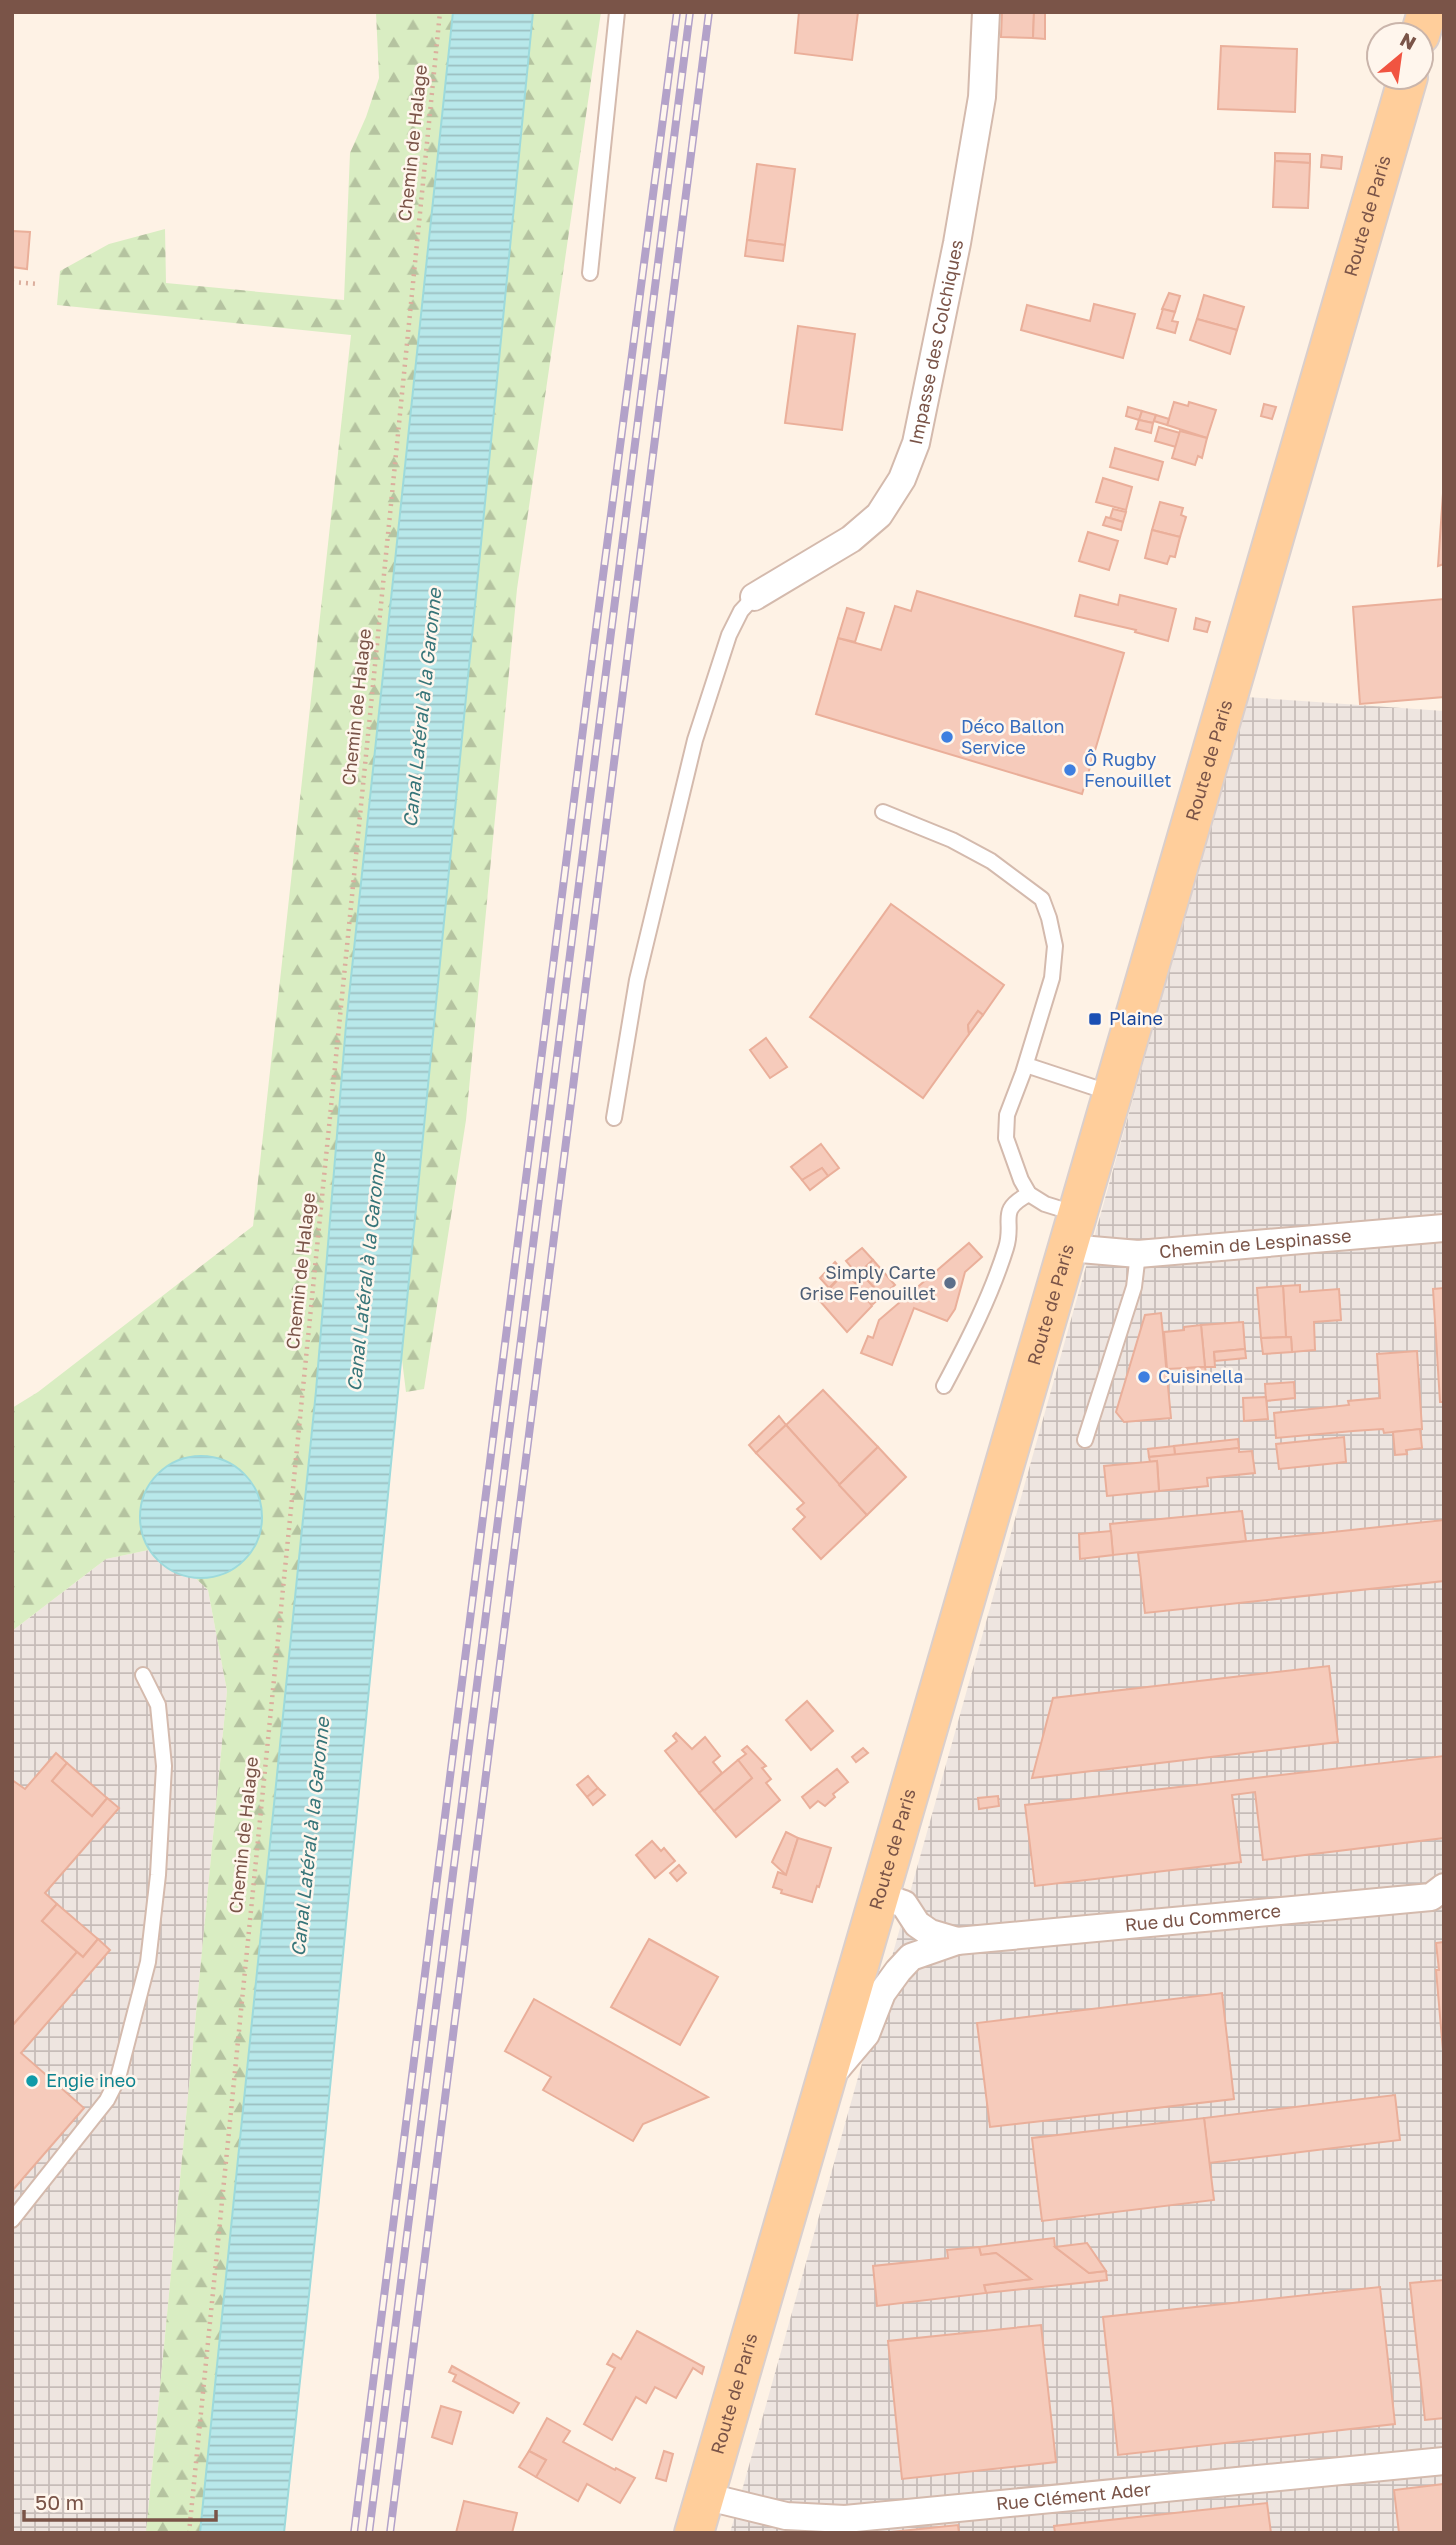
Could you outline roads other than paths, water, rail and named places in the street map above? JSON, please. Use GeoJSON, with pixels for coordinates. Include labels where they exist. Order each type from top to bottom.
{"type":"FeatureCollection","features":[{"type":"Feature","properties":{"kind":"main road","name":"Route de Paris"},"geometry":{"type":"LineString","coordinates":[[694,2533],[1404,91]]}},
{"type":"Feature","properties":{"kind":"street","name":"Impasse des Colchiques"},"geometry":{"type":"LineString","coordinates":[[754,597],[850,539],[879,515],[902,479],[916,443],[957,243],[982,97],[986,12]]}},
{"type":"Feature","properties":{"kind":"street","name":"Chemin de Lespinasse"},"geometry":{"type":"LineString","coordinates":[[1073,1231],[1138,1254],[1444,1228]]}},
{"type":"Feature","properties":{"kind":"street","name":"Rue du Commerce"},"geometry":{"type":"LineString","coordinates":[[827,2079],[866,2034],[882,1993],[911,1957],[957,1941],[1431,1897],[1444,1888]]}},
{"type":"Feature","properties":{"kind":"street","name":"Rue du Commerce"},"geometry":{"type":"LineString","coordinates":[[880,1896],[904,1904],[917,1924],[930,1933],[957,1941]]}},
{"type":"Feature","properties":{"kind":"street","name":"Rue Clément Ader"},"geometry":{"type":"LineString","coordinates":[[704,2496],[786,2516],[845,2519],[1444,2461]]}},
{"type":"Feature","properties":{"kind":"lane"},"geometry":{"type":"LineString","coordinates":[[590,273],[617,12]]}},
{"type":"Feature","properties":{"kind":"lane"},"geometry":{"type":"LineString","coordinates":[[614,1118],[637,980],[695,740],[729,635],[741,611],[754,597]]}},
{"type":"Feature","properties":{"kind":"lane"},"geometry":{"type":"LineString","coordinates":[[883,812],[991,861],[1042,899],[1055,946],[1052,978],[1026,1065],[1007,1115],[1006,1139],[1029,1194],[1045,1204],[1073,1231]]}},
{"type":"Feature","properties":{"kind":"lane"},"geometry":{"type":"LineString","coordinates":[[1026,1065],[1113,1093]]}},
{"type":"Feature","properties":{"kind":"lane"},"geometry":{"type":"LineString","coordinates":[[944,1386],[978,1320],[1003,1257],[1013,1202],[1029,1194]]}},
{"type":"Feature","properties":{"kind":"lane"},"geometry":{"type":"LineString","coordinates":[[1085,1440],[1134,1287],[1138,1254]]}},
{"type":"Feature","properties":{"kind":"lane"},"geometry":{"type":"LineString","coordinates":[[12,2220],[107,2100],[118,2078],[148,1962],[158,1875],[164,1766],[158,1705],[143,1675]]}},
{"type":"Feature","properties":{"kind":"water","name":"Canal Latéral à la Garonne"},"geometry":{"type":"Polygon","coordinates":[[[453,12],[533,12],[319,2200],[284,2533],[200,2533],[316,1391],[346,1025],[453,12]]]}},
{"type":"Feature","properties":{"kind":"water"},"geometry":{"type":"Polygon","coordinates":[[[201,1456],[224,1461],[244,1474],[257,1494],[262,1517],[257,1540],[244,1560],[224,1573],[201,1578],[178,1573],[158,1560],[145,1540],[140,1517],[145,1494],[158,1474],[178,1461],[201,1456]]]}},
{"type":"Feature","properties":{"kind":"railway"},"geometry":{"type":"LineString","coordinates":[[354,2533],[588,690],[677,12]]}},
{"type":"Feature","properties":{"kind":"railway"},"geometry":{"type":"LineString","coordinates":[[369,2533],[690,12]]}},
{"type":"Feature","properties":{"kind":"railway"},"geometry":{"type":"LineString","coordinates":[[390,2533],[709,12]]}},
{"type":"Feature","properties":{"kind":"place","name":"Déco Ballon Service"},"geometry":{"type":"Point","coordinates":[947,737]}},
{"type":"Feature","properties":{"kind":"place","name":"Ô Rugby Fenouillet"},"geometry":{"type":"Point","coordinates":[1070,770]}},
{"type":"Feature","properties":{"kind":"place","name":"Plaine"},"geometry":{"type":"Point","coordinates":[1095,1019]}},
{"type":"Feature","properties":{"kind":"place","name":"Simply Carte Grise Fenouillet"},"geometry":{"type":"Point","coordinates":[950,1283]}},
{"type":"Feature","properties":{"kind":"place","name":"Cuisinella"},"geometry":{"type":"Point","coordinates":[1144,1377]}},
{"type":"Feature","properties":{"kind":"place","name":"Engie ineo"},"geometry":{"type":"Point","coordinates":[32,2081]}}]}
